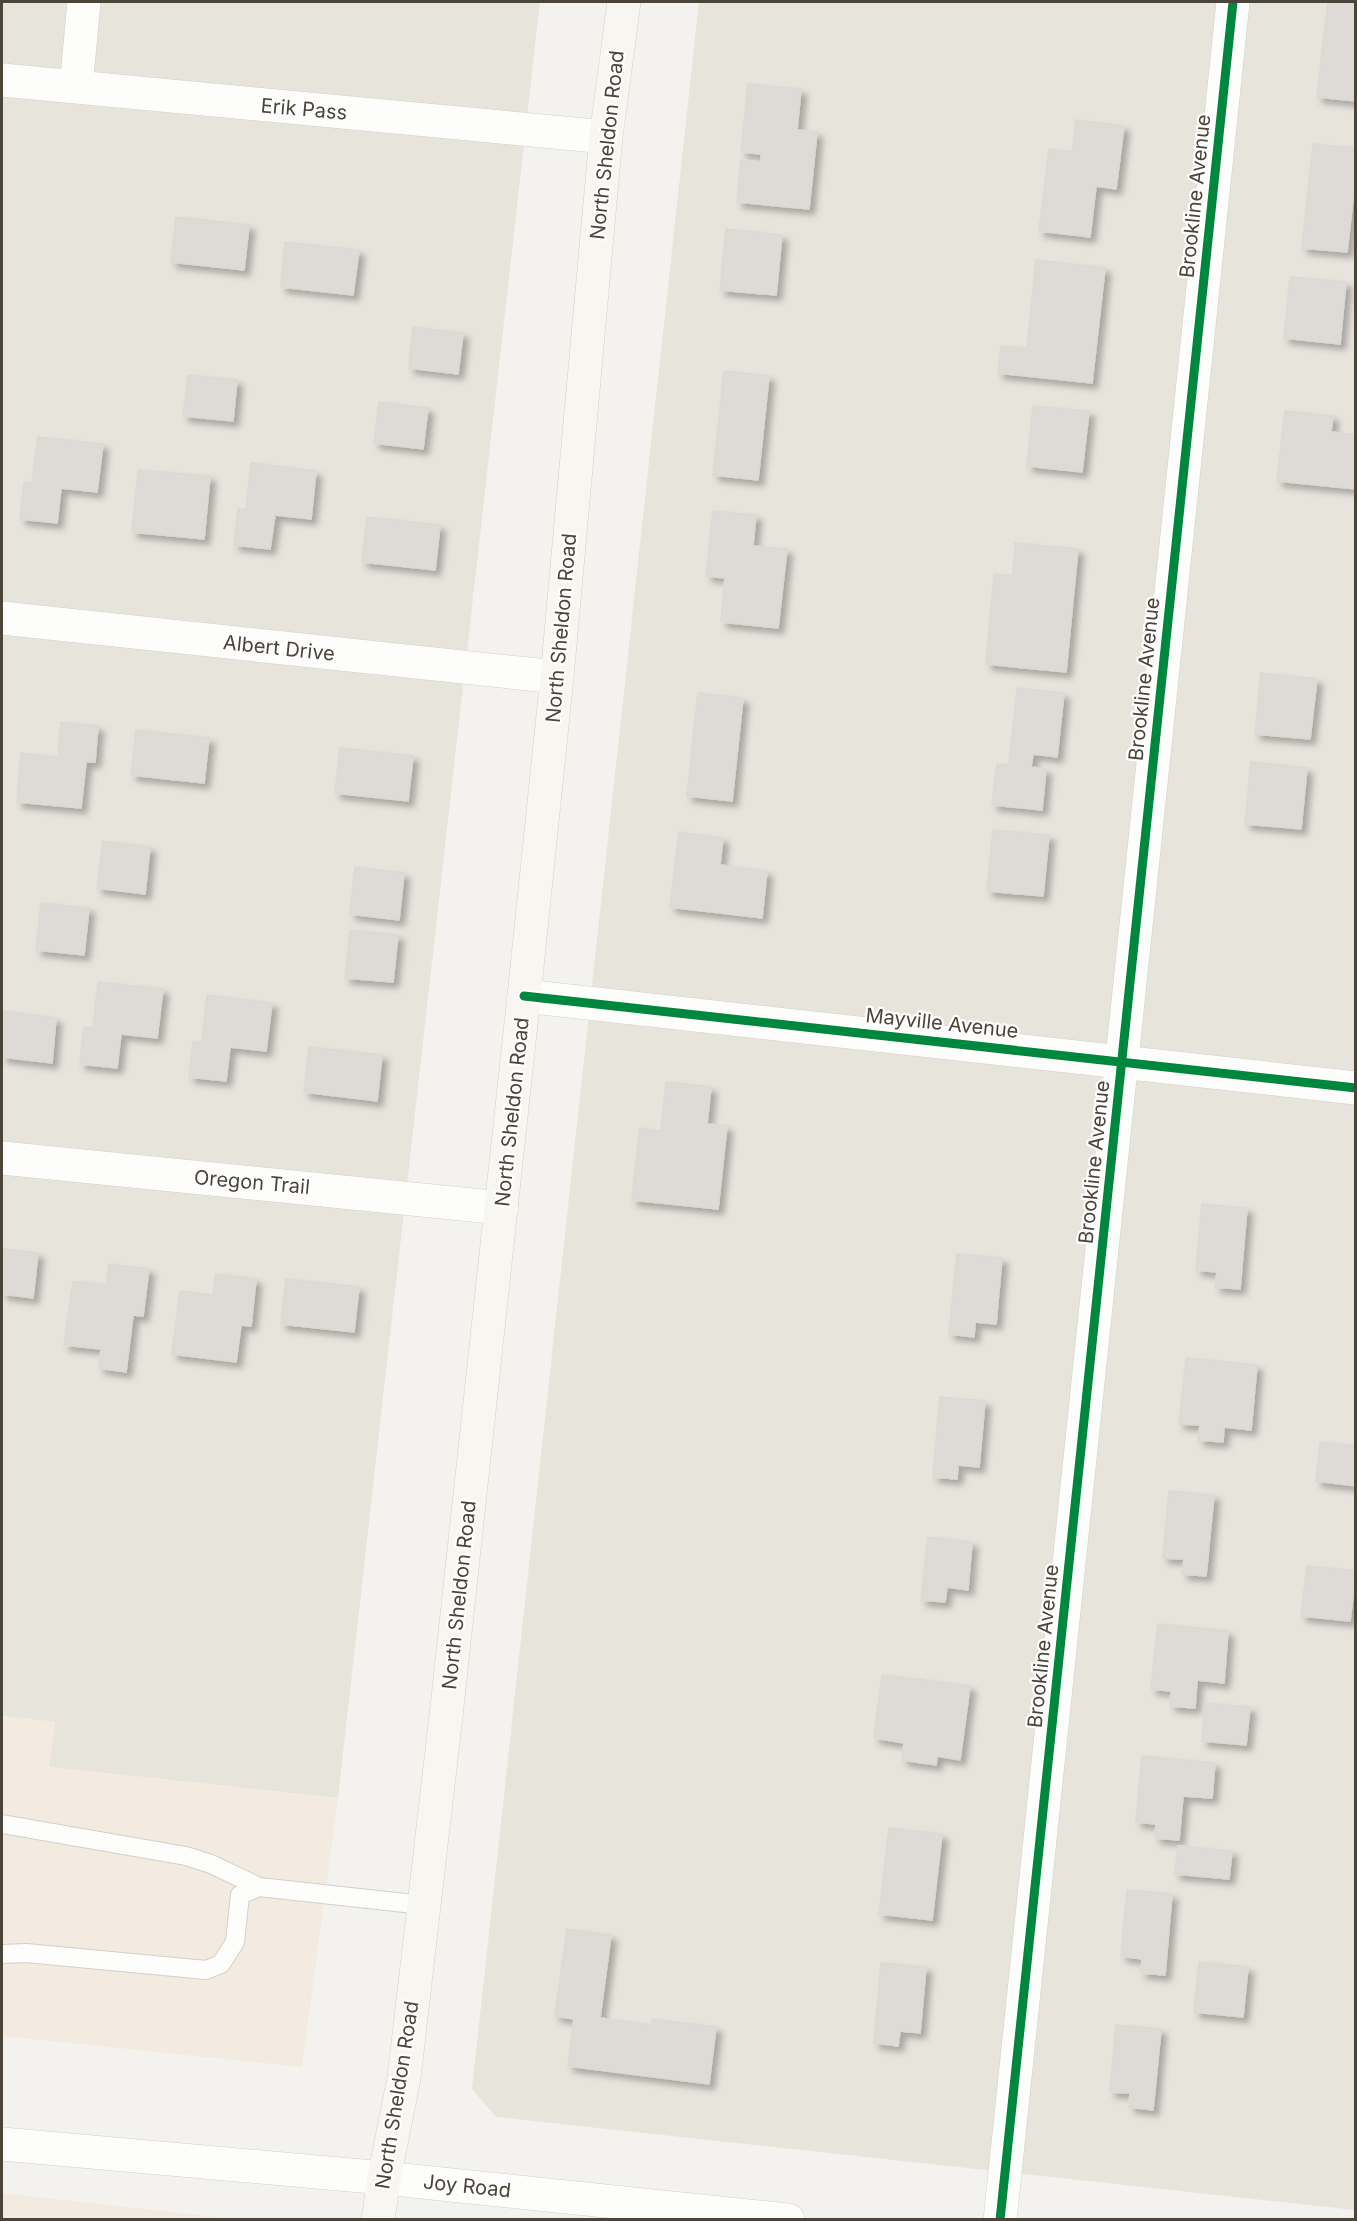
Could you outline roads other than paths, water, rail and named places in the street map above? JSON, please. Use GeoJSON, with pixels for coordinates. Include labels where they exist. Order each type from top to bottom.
{"type":"FeatureCollection","features":[{"type":"Feature","properties":{"kind":"main road","name":"North Sheldon Road"},"geometry":{"type":"LineString","coordinates":[[378,2220],[404,2078],[446,1716],[524,996],[606,137],[624,2]]}},
{"type":"Feature","properties":{"kind":"street"},"geometry":{"type":"LineString","coordinates":[[76,87],[84,2]]}},
{"type":"Feature","properties":{"kind":"street","name":"Brookline Avenue"},"geometry":{"type":"LineString","coordinates":[[1000,2220],[1233,2]]}},
{"type":"Feature","properties":{"kind":"street","name":"Erik Pass"},"geometry":{"type":"LineString","coordinates":[[2,80],[606,137]]}},
{"type":"Feature","properties":{"kind":"street","name":"Albert Drive"},"geometry":{"type":"LineString","coordinates":[[2,618],[556,677]]}},
{"type":"Feature","properties":{"kind":"street","name":"Mayville Avenue"},"geometry":{"type":"LineString","coordinates":[[524,996],[1356,1088]]}},
{"type":"Feature","properties":{"kind":"street","name":"Oregon Trail"},"geometry":{"type":"LineString","coordinates":[[2,1158],[502,1208]]}},
{"type":"Feature","properties":{"kind":"street","name":"Joy Road"},"geometry":{"type":"LineString","coordinates":[[2,2144],[384,2178],[788,2220]]}},
{"type":"Feature","properties":{"kind":"lane"},"geometry":{"type":"LineString","coordinates":[[2,1824],[186,1856],[211,1864],[259,1887],[423,1905]]}},
{"type":"Feature","properties":{"kind":"lane"},"geometry":{"type":"LineString","coordinates":[[2,1954],[27,1953],[206,1970],[221,1964],[236,1942],[240,1895],[259,1887]]}}]}
